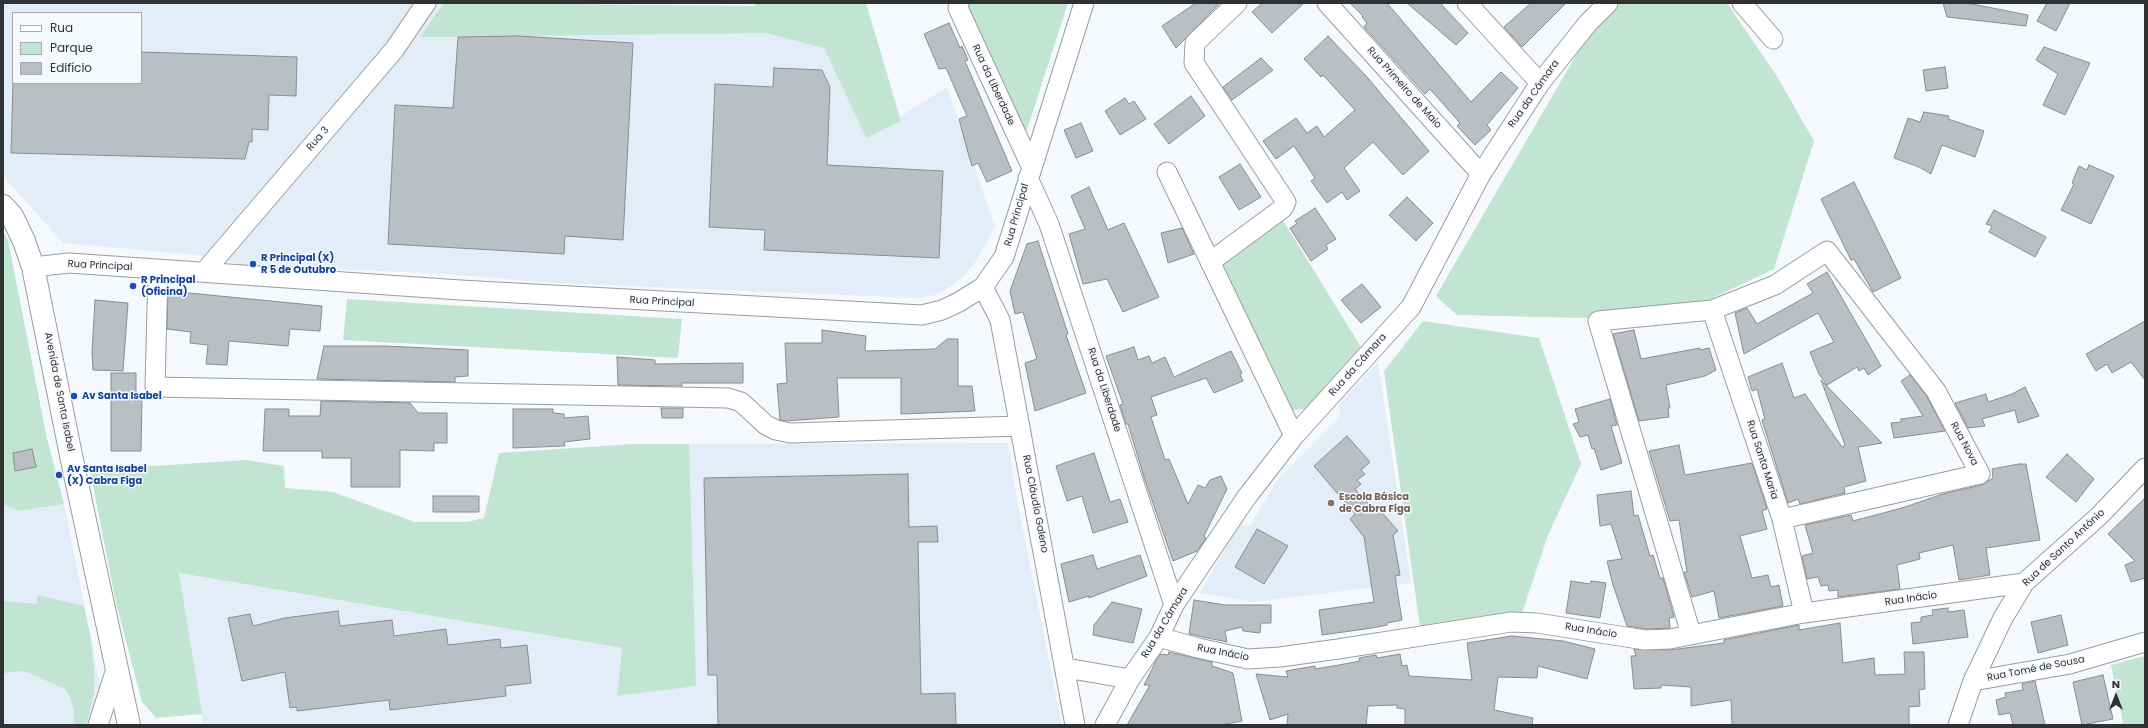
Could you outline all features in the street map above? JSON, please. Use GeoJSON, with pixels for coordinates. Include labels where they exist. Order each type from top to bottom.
{"type":"FeatureCollection","features":[{"type":"Feature","properties":{"kind":"main road","name":"Avenida de Santa Isabel"},"geometry":{"type":"LineString","coordinates":[[3,206],[12,216],[24,241],[33,267],[129,725]]}},
{"type":"Feature","properties":{"kind":"street","name":"Rua 3"},"geometry":{"type":"LineString","coordinates":[[205,271],[394,50],[426,3]]}},
{"type":"Feature","properties":{"kind":"street","name":"Rua da Liberdade"},"geometry":{"type":"LineString","coordinates":[[959,3],[958,8],[1029,172],[1049,224],[1174,605]]}},
{"type":"Feature","properties":{"kind":"street","name":"Rua Principal"},"geometry":{"type":"LineString","coordinates":[[33,267],[69,263],[205,271],[484,292],[922,315],[942,310],[959,302],[983,287],[997,268],[1008,247],[1029,172],[1084,3]]}},
{"type":"Feature","properties":{"kind":"street"},"geometry":{"type":"LineString","coordinates":[[1210,262],[1283,208],[1286,202],[1194,63],[1195,43],[1237,3]]}},
{"type":"Feature","properties":{"kind":"street","name":"Rua Primeiro de Maio"},"geometry":{"type":"LineString","coordinates":[[1328,3],[1481,174]]}},
{"type":"Feature","properties":{"kind":"street"},"geometry":{"type":"LineString","coordinates":[[1467,3],[1540,83]]}},
{"type":"Feature","properties":{"kind":"street","name":"Rua da Câmara"},"geometry":{"type":"LineString","coordinates":[[1105,725],[1130,678],[1159,637],[1174,605],[1246,498],[1294,436],[1411,307],[1481,174],[1540,83],[1588,23],[1608,3]]}},
{"type":"Feature","properties":{"kind":"street"},"geometry":{"type":"LineString","coordinates":[[1742,3],[1773,39]]}},
{"type":"Feature","properties":{"kind":"street"},"geometry":{"type":"LineString","coordinates":[[1167,172],[1294,436]]}},
{"type":"Feature","properties":{"kind":"street","name":"Rua Nova"},"geometry":{"type":"LineString","coordinates":[[1712,310],[1775,285],[1827,251],[1936,391],[1980,474],[1782,519]]}},
{"type":"Feature","properties":{"kind":"street"},"geometry":{"type":"LineString","coordinates":[[158,268],[155,387],[728,398],[741,402],[766,425],[776,430],[790,433],[1020,426]]}},
{"type":"Feature","properties":{"kind":"street","name":"Rua Cláudio Galeno"},"geometry":{"type":"LineString","coordinates":[[983,287],[1000,320],[1076,725]]}},
{"type":"Feature","properties":{"kind":"street"},"geometry":{"type":"LineString","coordinates":[[1691,634],[1598,321],[1712,310]]}},
{"type":"Feature","properties":{"kind":"street","name":"Rua Santa Maria"},"geometry":{"type":"LineString","coordinates":[[1712,310],[1782,519],[1804,613]]}},
{"type":"Feature","properties":{"kind":"street","name":"Rua de Santo António"},"geometry":{"type":"LineString","coordinates":[[1958,725],[1973,681],[2003,618],[2024,584],[2099,516],[2145,468]]}},
{"type":"Feature","properties":{"kind":"street","name":"Rua Inácio"},"geometry":{"type":"LineString","coordinates":[[1159,637],[1198,648],[1248,659],[1280,657],[1338,649],[1511,622],[1537,623],[1645,640],[1670,639],[1804,613],[2024,584]]}},
{"type":"Feature","properties":{"kind":"street","name":"Rua Tomé de Sousa"},"geometry":{"type":"LineString","coordinates":[[1973,681],[2070,664],[2145,642]]}},
{"type":"Feature","properties":{"kind":"street"},"geometry":{"type":"LineString","coordinates":[[98,725],[117,666]]}},
{"type":"Feature","properties":{"kind":"street"},"geometry":{"type":"LineString","coordinates":[[1066,668],[1130,678]]}},
{"type":"Feature","properties":{"kind":"shaded area"},"geometry":{"type":"Polygon","coordinates":[[[3,3],[514,3],[755,6],[824,48],[866,138],[947,87],[995,227],[976,261],[966,274],[950,287],[936,295],[916,298],[553,283],[446,274],[243,265],[197,255],[63,243],[3,176],[3,3]]]}},
{"type":"Feature","properties":{"kind":"shaded area","name":"Escola Básica de Cabra Figa"},"geometry":{"type":"Polygon","coordinates":[[[1378,362],[1411,583],[1252,602],[1200,593],[1239,525],[1250,526],[1277,480],[1340,417],[1339,404],[1378,362]]]}},
{"type":"Feature","properties":{"kind":"shaded area"},"geometry":{"type":"Polygon","coordinates":[[[3,430],[47,439],[64,504],[108,725],[3,725],[3,430]]]}},
{"type":"Feature","properties":{"kind":"shaded area"},"geometry":{"type":"Polygon","coordinates":[[[1008,443],[1018,505],[1062,725],[203,725],[178,573],[622,648],[617,696],[696,686],[633,444],[1008,443]]]}},
{"type":"Feature","properties":{"kind":"green space"},"geometry":{"type":"Polygon","coordinates":[[[444,3],[755,6],[755,3],[866,3],[901,121],[866,138],[824,48],[766,33],[420,37],[444,3]]]}},
{"type":"Feature","properties":{"kind":"green space"},"geometry":{"type":"Polygon","coordinates":[[[966,3],[1068,3],[1026,133],[966,3]]]}},
{"type":"Feature","properties":{"kind":"green space"},"geometry":{"type":"Polygon","coordinates":[[[1620,3],[1727,3],[1776,75],[1814,141],[1774,269],[1702,303],[1584,318],[1457,315],[1436,296],[1589,33],[1620,3]]]}},
{"type":"Feature","properties":{"kind":"green space"},"geometry":{"type":"Polygon","coordinates":[[[1281,217],[1361,347],[1305,409],[1287,411],[1224,275],[1224,261],[1281,217]]]}},
{"type":"Feature","properties":{"kind":"green space"},"geometry":{"type":"Polygon","coordinates":[[[3,232],[8,240],[47,439],[64,504],[18,511],[3,504],[3,232]]]}},
{"type":"Feature","properties":{"kind":"green space"},"geometry":{"type":"Polygon","coordinates":[[[347,299],[682,319],[678,358],[343,340],[347,299]]]}},
{"type":"Feature","properties":{"kind":"green space"},"geometry":{"type":"Polygon","coordinates":[[[1423,321],[1539,338],[1581,464],[1548,535],[1522,613],[1420,627],[1384,371],[1423,321]]]}},
{"type":"Feature","properties":{"kind":"green space"},"geometry":{"type":"Polygon","coordinates":[[[633,444],[689,444],[696,686],[617,696],[622,648],[179,573],[202,714],[156,718],[142,702],[116,603],[90,470],[246,460],[284,466],[285,488],[333,492],[415,522],[467,522],[484,518],[499,453],[633,444]]]}},
{"type":"Feature","properties":{"kind":"green space"},"geometry":{"type":"Polygon","coordinates":[[[37,595],[84,606],[91,639],[94,670],[94,693],[86,725],[74,725],[74,711],[70,697],[65,689],[24,671],[3,673],[3,601],[37,604],[37,595]]]}},
{"type":"Feature","properties":{"kind":"green space"},"geometry":{"type":"Polygon","coordinates":[[[2145,656],[2145,725],[2112,725],[2123,723],[2111,665],[2145,656]]]}},
{"type":"Feature","properties":{"kind":"building"},"geometry":{"type":"Polygon","coordinates":[[[1196,3],[1220,3],[1176,48],[1162,26],[1196,3]]]}},
{"type":"Feature","properties":{"kind":"building"},"geometry":{"type":"Polygon","coordinates":[[[1262,3],[1304,3],[1272,33],[1252,12],[1262,3]]]}},
{"type":"Feature","properties":{"kind":"building"},"geometry":{"type":"Polygon","coordinates":[[[1350,3],[1387,3],[1471,102],[1501,72],[1518,88],[1487,125],[1491,130],[1475,145],[1457,126],[1460,123],[1430,89],[1425,94],[1364,27],[1367,23],[1362,17],[1363,16],[1350,3]]]}},
{"type":"Feature","properties":{"kind":"building"},"geometry":{"type":"Polygon","coordinates":[[[1407,3],[1440,3],[1468,33],[1456,45],[1407,3]]]}},
{"type":"Feature","properties":{"kind":"building"},"geometry":{"type":"Polygon","coordinates":[[[1531,3],[1566,3],[1522,47],[1504,27],[1531,3]]]}},
{"type":"Feature","properties":{"kind":"building"},"geometry":{"type":"Polygon","coordinates":[[[1943,3],[1967,3],[2028,15],[2026,26],[1947,17],[1943,3]]]}},
{"type":"Feature","properties":{"kind":"building"},"geometry":{"type":"Polygon","coordinates":[[[2047,3],[2070,3],[2056,31],[2037,21],[2047,3]]]}},
{"type":"Feature","properties":{"kind":"building"},"geometry":{"type":"Polygon","coordinates":[[[949,23],[960,48],[962,46],[968,60],[965,61],[1012,171],[987,182],[978,163],[972,166],[959,119],[967,116],[946,68],[939,69],[924,34],[949,23]]]}},
{"type":"Feature","properties":{"kind":"building"},"geometry":{"type":"Polygon","coordinates":[[[518,36],[633,43],[623,240],[565,236],[564,254],[388,244],[395,105],[453,108],[458,37],[518,36]]]}},
{"type":"Feature","properties":{"kind":"building"},"geometry":{"type":"Polygon","coordinates":[[[1328,36],[1367,77],[1429,151],[1403,175],[1373,142],[1344,168],[1360,191],[1347,200],[1342,192],[1327,203],[1311,181],[1315,178],[1294,146],[1276,159],[1263,141],[1296,118],[1307,133],[1317,126],[1324,137],[1355,110],[1323,75],[1321,77],[1304,59],[1328,36]]]}},
{"type":"Feature","properties":{"kind":"building"},"geometry":{"type":"Polygon","coordinates":[[[2044,47],[2090,63],[2065,115],[2043,105],[2058,74],[2036,60],[2044,47]]]}},
{"type":"Feature","properties":{"kind":"building"},"geometry":{"type":"Polygon","coordinates":[[[142,52],[297,57],[296,96],[269,95],[268,130],[252,129],[252,142],[249,142],[245,159],[11,153],[13,84],[142,84],[142,52]]]}},
{"type":"Feature","properties":{"kind":"building"},"geometry":{"type":"Polygon","coordinates":[[[1261,58],[1273,70],[1232,100],[1223,87],[1261,58]]]}},
{"type":"Feature","properties":{"kind":"building"},"geometry":{"type":"Polygon","coordinates":[[[1945,67],[1948,88],[1926,91],[1923,70],[1945,67]]]}},
{"type":"Feature","properties":{"kind":"building"},"geometry":{"type":"Polygon","coordinates":[[[774,68],[822,70],[830,87],[827,165],[943,171],[939,258],[764,250],[765,230],[709,227],[715,84],[773,87],[774,68]]]}},
{"type":"Feature","properties":{"kind":"building"},"geometry":{"type":"Polygon","coordinates":[[[1191,96],[1205,116],[1169,144],[1154,124],[1191,96]]]}},
{"type":"Feature","properties":{"kind":"building"},"geometry":{"type":"Polygon","coordinates":[[[1125,98],[1129,104],[1134,101],[1146,119],[1120,135],[1105,111],[1125,98]]]}},
{"type":"Feature","properties":{"kind":"building"},"geometry":{"type":"Polygon","coordinates":[[[1924,112],[1949,116],[1948,119],[1984,131],[1975,157],[1942,145],[1931,174],[1919,167],[1894,158],[1908,118],[1920,122],[1924,112]]]}},
{"type":"Feature","properties":{"kind":"building"},"geometry":{"type":"Polygon","coordinates":[[[1081,123],[1093,151],[1076,158],[1064,130],[1081,123]]]}},
{"type":"Feature","properties":{"kind":"building"},"geometry":{"type":"Polygon","coordinates":[[[1240,164],[1261,197],[1239,210],[1219,177],[1240,164]]]}},
{"type":"Feature","properties":{"kind":"building"},"geometry":{"type":"Polygon","coordinates":[[[2089,165],[2114,176],[2091,224],[2061,210],[2074,184],[2072,183],[2079,166],[2087,170],[2089,165]]]}},
{"type":"Feature","properties":{"kind":"building"},"geometry":{"type":"Polygon","coordinates":[[[1854,182],[1901,278],[1873,292],[1854,259],[1851,260],[1821,199],[1854,182]]]}},
{"type":"Feature","properties":{"kind":"building"},"geometry":{"type":"Polygon","coordinates":[[[1089,187],[1108,230],[1124,223],[1159,297],[1123,312],[1107,279],[1083,284],[1069,234],[1085,229],[1071,196],[1089,187]]]}},
{"type":"Feature","properties":{"kind":"building"},"geometry":{"type":"Polygon","coordinates":[[[1407,197],[1433,223],[1416,241],[1389,215],[1407,197]]]}},
{"type":"Feature","properties":{"kind":"building"},"geometry":{"type":"Polygon","coordinates":[[[1315,208],[1336,239],[1326,245],[1328,249],[1311,261],[1290,228],[1297,224],[1295,221],[1315,208]]]}},
{"type":"Feature","properties":{"kind":"building"},"geometry":{"type":"Polygon","coordinates":[[[1994,210],[2046,237],[2035,257],[1989,232],[1992,226],[1986,224],[1994,210]]]}},
{"type":"Feature","properties":{"kind":"building"},"geometry":{"type":"Polygon","coordinates":[[[1182,228],[1194,254],[1168,263],[1161,233],[1182,228]]]}},
{"type":"Feature","properties":{"kind":"building"},"geometry":{"type":"Polygon","coordinates":[[[1038,241],[1068,334],[1066,335],[1086,393],[1035,411],[1025,363],[1037,359],[1023,312],[1015,314],[1010,291],[1027,244],[1038,241]]]}},
{"type":"Feature","properties":{"kind":"building"},"geometry":{"type":"Polygon","coordinates":[[[1827,272],[1881,366],[1868,375],[1864,368],[1859,371],[1857,367],[1827,385],[1819,374],[1810,352],[1834,342],[1818,313],[1744,354],[1735,313],[1747,308],[1757,324],[1813,293],[1807,284],[1827,272]]]}},
{"type":"Feature","properties":{"kind":"building"},"geometry":{"type":"Polygon","coordinates":[[[1362,284],[1381,307],[1361,323],[1341,300],[1362,284]]]}},
{"type":"Feature","properties":{"kind":"building"},"geometry":{"type":"Polygon","coordinates":[[[168,291],[322,306],[320,331],[290,329],[288,346],[229,341],[227,365],[206,364],[208,345],[190,343],[191,332],[167,329],[168,291]]]}},
{"type":"Feature","properties":{"kind":"building"},"geometry":{"type":"Polygon","coordinates":[[[95,300],[128,303],[123,371],[93,370],[92,353],[95,300]]]}},
{"type":"Feature","properties":{"kind":"building"},"geometry":{"type":"Polygon","coordinates":[[[2145,321],[2145,380],[2131,362],[2112,373],[2107,364],[2096,371],[2086,354],[2145,321]]]}},
{"type":"Feature","properties":{"kind":"building"},"geometry":{"type":"Polygon","coordinates":[[[822,330],[866,336],[865,351],[935,349],[947,339],[958,339],[958,386],[972,386],[975,411],[901,414],[901,378],[837,378],[839,417],[786,421],[780,420],[777,384],[787,383],[785,343],[822,343],[822,330]]]}},
{"type":"Feature","properties":{"kind":"building"},"geometry":{"type":"Polygon","coordinates":[[[1634,330],[1641,359],[1700,348],[1700,350],[1709,348],[1716,370],[1705,376],[1666,385],[1670,408],[1668,408],[1669,417],[1639,421],[1613,334],[1634,330]]]}},
{"type":"Feature","properties":{"kind":"building"},"geometry":{"type":"Polygon","coordinates":[[[324,346],[385,346],[468,350],[468,376],[455,377],[455,382],[317,379],[324,346]]]}},
{"type":"Feature","properties":{"kind":"building"},"geometry":{"type":"Polygon","coordinates":[[[1134,347],[1138,360],[1149,356],[1152,363],[1165,357],[1174,377],[1231,351],[1242,373],[1240,374],[1243,381],[1214,393],[1206,378],[1151,397],[1157,415],[1151,417],[1165,460],[1169,459],[1188,504],[1198,485],[1205,488],[1210,480],[1221,476],[1227,489],[1204,536],[1206,538],[1197,551],[1173,561],[1144,477],[1128,424],[1126,424],[1120,405],[1123,404],[1106,356],[1134,347]]]}},
{"type":"Feature","properties":{"kind":"building"},"geometry":{"type":"Polygon","coordinates":[[[617,357],[655,360],[655,364],[743,363],[743,383],[682,383],[682,386],[618,385],[617,357]]]}},
{"type":"Feature","properties":{"kind":"building"},"geometry":{"type":"Polygon","coordinates":[[[1782,363],[1794,398],[1805,394],[1842,447],[1845,445],[1821,380],[1882,443],[1858,447],[1866,481],[1844,487],[1845,493],[1800,504],[1798,499],[1788,503],[1762,420],[1765,419],[1757,389],[1752,391],[1748,377],[1782,363]]]}},
{"type":"Feature","properties":{"kind":"building"},"geometry":{"type":"Polygon","coordinates":[[[111,373],[136,373],[136,397],[142,397],[141,451],[111,451],[111,373]]]}},
{"type":"Feature","properties":{"kind":"building"},"geometry":{"type":"Polygon","coordinates":[[[1910,375],[1927,397],[1945,431],[1894,438],[1891,423],[1901,422],[1901,419],[1923,416],[1901,381],[1910,375]]]}},
{"type":"Feature","properties":{"kind":"building"},"geometry":{"type":"Polygon","coordinates":[[[2025,387],[2039,416],[2018,423],[2015,410],[1982,419],[1985,426],[1968,428],[1955,403],[1986,394],[1988,402],[2012,394],[2025,387]]]}},
{"type":"Feature","properties":{"kind":"building"},"geometry":{"type":"Polygon","coordinates":[[[1610,399],[1617,425],[1611,426],[1622,463],[1601,470],[1588,435],[1580,437],[1573,424],[1579,422],[1575,409],[1610,399]]]}},
{"type":"Feature","properties":{"kind":"building"},"geometry":{"type":"Polygon","coordinates":[[[321,401],[410,403],[418,413],[447,413],[447,443],[434,443],[434,451],[400,450],[400,487],[351,487],[351,458],[322,458],[322,451],[263,451],[265,409],[289,409],[289,416],[320,416],[321,401]]]}},
{"type":"Feature","properties":{"kind":"building"},"geometry":{"type":"Polygon","coordinates":[[[661,408],[683,408],[683,418],[662,418],[661,408]]]}},
{"type":"Feature","properties":{"kind":"building"},"geometry":{"type":"Polygon","coordinates":[[[513,409],[553,409],[553,413],[564,414],[564,418],[588,416],[590,439],[564,442],[565,446],[513,448],[513,409]]]}},
{"type":"Feature","properties":{"kind":"building"},"geometry":{"type":"Polygon","coordinates":[[[1347,436],[1370,462],[1361,470],[1365,474],[1357,480],[1361,484],[1355,489],[1375,511],[1378,508],[1398,531],[1393,535],[1400,575],[1395,576],[1402,620],[1372,628],[1322,635],[1319,610],[1374,602],[1364,537],[1350,519],[1355,514],[1314,466],[1347,436]]]}},
{"type":"Feature","properties":{"kind":"building"},"geometry":{"type":"Polygon","coordinates":[[[1679,445],[1685,475],[1752,463],[1767,509],[1762,511],[1767,529],[1740,536],[1752,578],[1768,575],[1771,587],[1779,585],[1783,606],[1719,618],[1714,591],[1692,597],[1684,572],[1687,572],[1679,520],[1670,521],[1649,451],[1679,445]]]}},
{"type":"Feature","properties":{"kind":"building"},"geometry":{"type":"Polygon","coordinates":[[[32,449],[36,467],[15,471],[13,453],[32,449]]]}},
{"type":"Feature","properties":{"kind":"building"},"geometry":{"type":"Polygon","coordinates":[[[1094,453],[1110,502],[1120,499],[1128,522],[1093,533],[1082,496],[1067,501],[1056,466],[1094,453]]]}},
{"type":"Feature","properties":{"kind":"building"},"geometry":{"type":"Polygon","coordinates":[[[2067,454],[2094,479],[2076,502],[2046,477],[2067,454]]]}},
{"type":"Feature","properties":{"kind":"building"},"geometry":{"type":"Polygon","coordinates":[[[2026,464],[2040,540],[1986,548],[1990,575],[1959,580],[1953,545],[1919,553],[1920,559],[1897,565],[1900,589],[1838,597],[1838,590],[1829,591],[1828,585],[1821,586],[1818,577],[1807,579],[1802,556],[1813,553],[1805,525],[1851,515],[1853,521],[1902,508],[1943,494],[1982,485],[1993,478],[1992,469],[2026,464]]]}},
{"type":"Feature","properties":{"kind":"building"},"geometry":{"type":"Polygon","coordinates":[[[908,474],[909,527],[937,526],[938,542],[918,542],[921,694],[955,693],[956,725],[718,725],[717,675],[708,675],[704,478],[908,474]]]}},
{"type":"Feature","properties":{"kind":"building"},"geometry":{"type":"Polygon","coordinates":[[[1631,491],[1634,516],[1638,515],[1650,556],[1653,555],[1660,578],[1663,578],[1674,617],[1669,618],[1670,628],[1646,629],[1627,626],[1613,585],[1607,561],[1622,559],[1611,524],[1600,526],[1597,495],[1631,491]]]}},
{"type":"Feature","properties":{"kind":"building"},"geometry":{"type":"Polygon","coordinates":[[[433,496],[479,496],[479,512],[433,512],[433,496]]]}},
{"type":"Feature","properties":{"kind":"building"},"geometry":{"type":"Polygon","coordinates":[[[2145,498],[2145,578],[2131,582],[2125,565],[2135,561],[2108,534],[2145,498]]]}},
{"type":"Feature","properties":{"kind":"building"},"geometry":{"type":"Polygon","coordinates":[[[1257,529],[1288,546],[1264,584],[1235,567],[1257,529]]]}},
{"type":"Feature","properties":{"kind":"building"},"geometry":{"type":"Polygon","coordinates":[[[1093,555],[1097,569],[1140,555],[1147,576],[1089,598],[1089,596],[1069,602],[1061,564],[1093,555]]]}},
{"type":"Feature","properties":{"kind":"building"},"geometry":{"type":"Polygon","coordinates":[[[1571,581],[1590,584],[1591,581],[1606,583],[1600,618],[1566,613],[1571,581]]]}},
{"type":"Feature","properties":{"kind":"building"},"geometry":{"type":"Polygon","coordinates":[[[1194,600],[1225,605],[1271,605],[1271,623],[1261,623],[1260,633],[1243,631],[1242,627],[1225,631],[1227,642],[1189,634],[1194,600]]]}},
{"type":"Feature","properties":{"kind":"building"},"geometry":{"type":"Polygon","coordinates":[[[1112,602],[1142,609],[1133,643],[1093,635],[1094,625],[1112,602]]]}},
{"type":"Feature","properties":{"kind":"building"},"geometry":{"type":"Polygon","coordinates":[[[1948,608],[1948,612],[1964,610],[1968,637],[1913,644],[1911,623],[1921,622],[1921,617],[1933,615],[1932,610],[1948,608]]]}},
{"type":"Feature","properties":{"kind":"building"},"geometry":{"type":"Polygon","coordinates":[[[338,611],[340,626],[392,620],[394,636],[446,629],[448,645],[500,639],[501,648],[527,645],[531,683],[505,686],[506,696],[390,710],[389,700],[297,711],[297,707],[290,708],[285,672],[242,681],[228,618],[250,614],[253,626],[285,618],[338,611]]]}},
{"type":"Feature","properties":{"kind":"building"},"geometry":{"type":"Polygon","coordinates":[[[2061,615],[2068,645],[2038,653],[2031,622],[2061,615]]]}},
{"type":"Feature","properties":{"kind":"building"},"geometry":{"type":"Polygon","coordinates":[[[1840,623],[1843,663],[1874,658],[1875,675],[1905,674],[1904,652],[1924,652],[1925,689],[1919,690],[1920,706],[1909,707],[1909,725],[1732,725],[1731,700],[1691,706],[1691,687],[1661,685],[1661,688],[1634,689],[1631,656],[1636,656],[1634,649],[1670,650],[1724,643],[1724,640],[1799,625],[1799,630],[1840,623]]]}},
{"type":"Feature","properties":{"kind":"building"},"geometry":{"type":"Polygon","coordinates":[[[1512,636],[1563,641],[1595,649],[1587,679],[1538,666],[1537,678],[1498,677],[1494,710],[1533,718],[1532,725],[1405,725],[1405,709],[1397,708],[1397,705],[1368,706],[1366,725],[1287,725],[1288,714],[1270,720],[1256,674],[1288,677],[1286,671],[1315,666],[1315,669],[1339,665],[1360,661],[1359,658],[1376,655],[1377,658],[1400,654],[1402,666],[1407,665],[1409,676],[1472,680],[1467,643],[1512,636]]]}},
{"type":"Feature","properties":{"kind":"building"},"geometry":{"type":"Polygon","coordinates":[[[1169,652],[1212,662],[1212,666],[1233,673],[1242,721],[1221,725],[1127,725],[1150,685],[1144,685],[1157,659],[1161,654],[1168,655],[1169,652]]]}},
{"type":"Feature","properties":{"kind":"building"},"geometry":{"type":"Polygon","coordinates":[[[2103,675],[2113,719],[2082,725],[2073,682],[2103,675]]]}},
{"type":"Feature","properties":{"kind":"building"},"geometry":{"type":"Polygon","coordinates":[[[2035,681],[2045,725],[2013,725],[2010,713],[1999,715],[1996,700],[2006,697],[2005,693],[2023,690],[2022,684],[2035,681]]]}},
{"type":"Feature","properties":{"kind":"place","name":"R Principal (X) R 5 de Outubro"},"geometry":{"type":"Point","coordinates":[253,264]}},
{"type":"Feature","properties":{"kind":"place","name":"R Principal (Oficina)"},"geometry":{"type":"Point","coordinates":[133,286]}},
{"type":"Feature","properties":{"kind":"place","name":"Av Santa Isabel"},"geometry":{"type":"Point","coordinates":[74,396]}},
{"type":"Feature","properties":{"kind":"place","name":"Av Santa Isabel (X) Cabra Figa"},"geometry":{"type":"Point","coordinates":[59,475]}},
{"type":"Feature","properties":{"kind":"place","name":"Escola Básica de Cabra Figa"},"geometry":{"type":"Point","coordinates":[1331,503]}}]}
